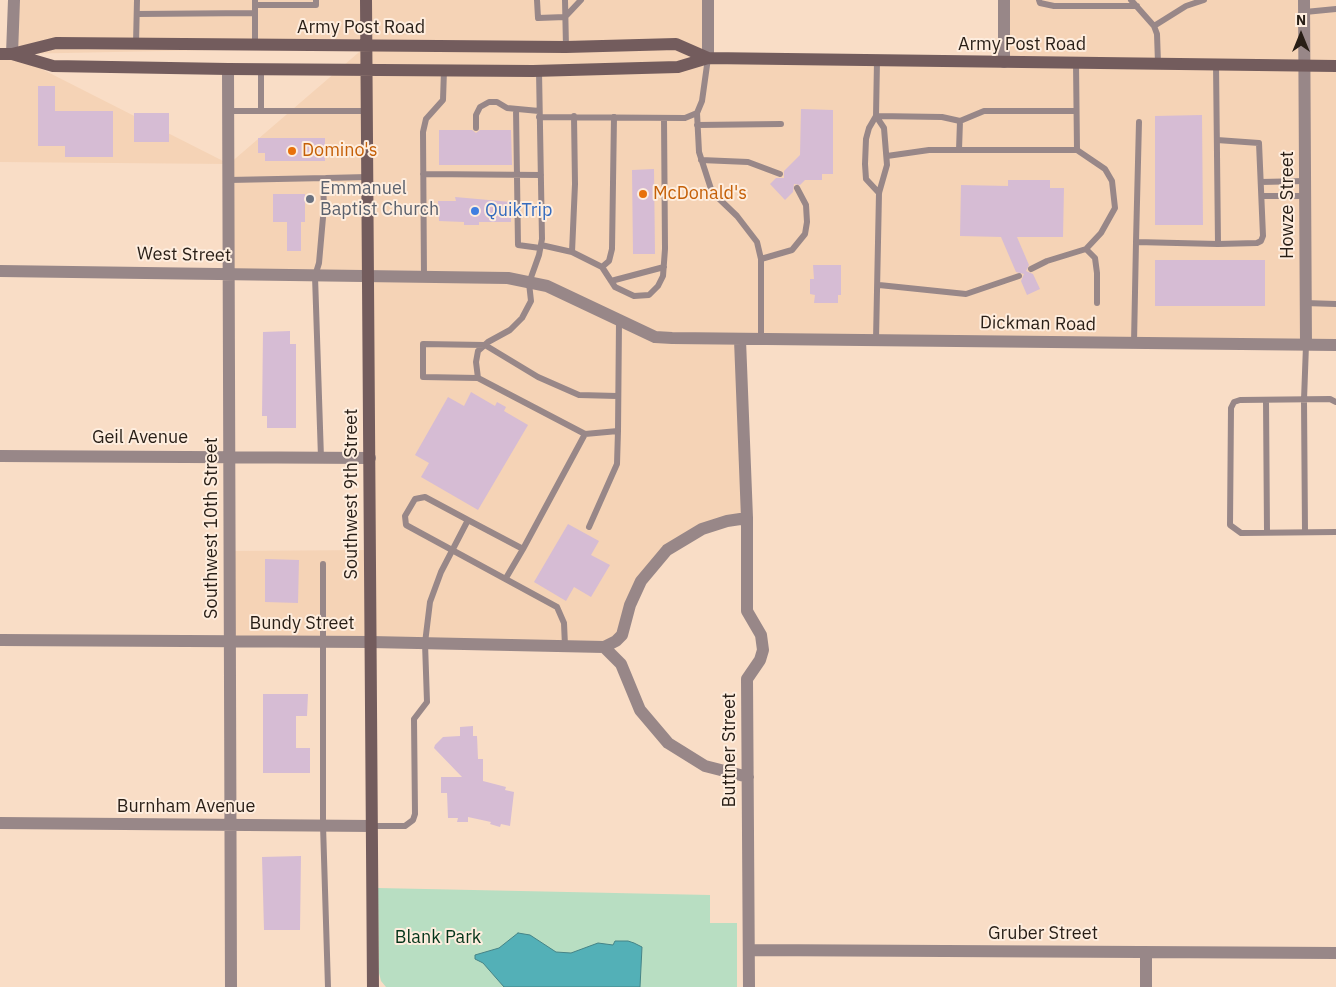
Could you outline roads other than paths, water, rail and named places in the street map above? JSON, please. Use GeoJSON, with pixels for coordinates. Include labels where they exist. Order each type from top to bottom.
{"type":"FeatureCollection","features":[{"type":"Feature","properties":{"kind":"main road","name":"Southwest 9th Street"},"geometry":{"type":"LineString","coordinates":[[366,0],[373,987]]}},
{"type":"Feature","properties":{"kind":"main road","name":"Army Post Road"},"geometry":{"type":"LineString","coordinates":[[6,54],[56,42],[566,47],[676,44],[708,58]]}},
{"type":"Feature","properties":{"kind":"main road","name":"Army Post Road"},"geometry":{"type":"LineString","coordinates":[[6,54],[53,66],[228,69],[539,71],[678,68],[708,58],[1304,64],[1336,66]]}},
{"type":"Feature","properties":{"kind":"street"},"geometry":{"type":"LineString","coordinates":[[6,54],[14,0]]}},
{"type":"Feature","properties":{"kind":"street"},"geometry":{"type":"LineString","coordinates":[[708,0],[708,58]]}},
{"type":"Feature","properties":{"kind":"street"},"geometry":{"type":"LineString","coordinates":[[1004,0],[1004,62]]}},
{"type":"Feature","properties":{"kind":"street","name":"Howze Street"},"geometry":{"type":"LineString","coordinates":[[1304,6],[1306,345]]}},
{"type":"Feature","properties":{"kind":"street","name":"Southwest 10th Street"},"geometry":{"type":"LineString","coordinates":[[228,69],[232,987]]}},
{"type":"Feature","properties":{"kind":"street","name":"West Street"},"geometry":{"type":"LineString","coordinates":[[0,271],[508,278],[529,284]]}},
{"type":"Feature","properties":{"kind":"street","name":"Dickman Road"},"geometry":{"type":"LineString","coordinates":[[529,284],[547,286],[619,322],[655,337],[740,340],[1336,345]]}},
{"type":"Feature","properties":{"kind":"street","name":"Buttner Street"},"geometry":{"type":"LineString","coordinates":[[740,340],[747,611],[761,635],[763,650],[760,660],[747,679],[749,987]]}},
{"type":"Feature","properties":{"kind":"street","name":"Geil Avenue"},"geometry":{"type":"LineString","coordinates":[[0,456],[370,458]]}},
{"type":"Feature","properties":{"kind":"street"},"geometry":{"type":"LineString","coordinates":[[746,518],[702,528],[667,550],[641,581],[630,605],[622,635],[616,641],[604,647],[620,664],[640,710],[668,743],[704,766],[748,777]]}},
{"type":"Feature","properties":{"kind":"street","name":"Bundy Street"},"geometry":{"type":"LineString","coordinates":[[0,640],[371,642],[604,647]]}},
{"type":"Feature","properties":{"kind":"street","name":"Burnham Avenue"},"geometry":{"type":"LineString","coordinates":[[0,823],[323,824],[372,826]]}},
{"type":"Feature","properties":{"kind":"street","name":"Gruber Street"},"geometry":{"type":"LineString","coordinates":[[749,950],[1336,953]]}},
{"type":"Feature","properties":{"kind":"street"},"geometry":{"type":"LineString","coordinates":[[1146,952],[1146,987]]}},
{"type":"Feature","properties":{"kind":"lane"},"geometry":{"type":"LineString","coordinates":[[136,44],[137,0]]}},
{"type":"Feature","properties":{"kind":"lane"},"geometry":{"type":"LineString","coordinates":[[255,45],[255,3],[316,5],[316,0]]}},
{"type":"Feature","properties":{"kind":"lane"},"geometry":{"type":"LineString","coordinates":[[537,0],[538,18],[566,17],[581,0]]}},
{"type":"Feature","properties":{"kind":"lane"},"geometry":{"type":"LineString","coordinates":[[565,0],[566,47]]}},
{"type":"Feature","properties":{"kind":"lane"},"geometry":{"type":"LineString","coordinates":[[1039,0],[1054,6],[1137,6]]}},
{"type":"Feature","properties":{"kind":"lane"},"geometry":{"type":"LineString","coordinates":[[1131,0],[1154,26],[1158,63]]}},
{"type":"Feature","properties":{"kind":"lane"},"geometry":{"type":"LineString","coordinates":[[1154,26],[1186,6],[1204,0]]}},
{"type":"Feature","properties":{"kind":"lane"},"geometry":{"type":"LineString","coordinates":[[1304,6],[1336,9]]}},
{"type":"Feature","properties":{"kind":"lane"},"geometry":{"type":"LineString","coordinates":[[137,14],[255,13]]}},
{"type":"Feature","properties":{"kind":"lane"},"geometry":{"type":"LineString","coordinates":[[708,58],[702,101],[697,113],[701,160],[712,192],[737,216],[757,242],[761,259],[761,340]]}},
{"type":"Feature","properties":{"kind":"lane"},"geometry":{"type":"LineString","coordinates":[[877,61],[876,116],[869,128],[866,139],[866,179],[879,193]]}},
{"type":"Feature","properties":{"kind":"lane"},"geometry":{"type":"LineString","coordinates":[[1076,63],[1077,150]]}},
{"type":"Feature","properties":{"kind":"lane"},"geometry":{"type":"LineString","coordinates":[[1216,64],[1218,244]]}},
{"type":"Feature","properties":{"kind":"lane"},"geometry":{"type":"LineString","coordinates":[[261,69],[261,111]]}},
{"type":"Feature","properties":{"kind":"lane"},"geometry":{"type":"LineString","coordinates":[[424,277],[423,132],[426,119],[443,100],[444,70]]}},
{"type":"Feature","properties":{"kind":"lane"},"geometry":{"type":"LineString","coordinates":[[478,378],[476,362],[478,351],[510,330],[522,318],[531,301],[529,284],[540,246],[539,71]]}},
{"type":"Feature","properties":{"kind":"lane"},"geometry":{"type":"LineString","coordinates":[[476,128],[476,115],[480,107],[489,102],[498,102],[507,108],[539,114],[574,116],[685,118],[697,113]]}},
{"type":"Feature","properties":{"kind":"lane"},"geometry":{"type":"LineString","coordinates":[[516,109],[518,245],[540,246],[572,252],[602,267],[615,287],[634,296],[649,295],[658,286],[663,276],[664,118]]}},
{"type":"Feature","properties":{"kind":"lane"},"geometry":{"type":"LineString","coordinates":[[228,111],[367,111]]}},
{"type":"Feature","properties":{"kind":"lane"},"geometry":{"type":"LineString","coordinates":[[876,116],[942,117],[960,121],[984,111],[1076,111]]}},
{"type":"Feature","properties":{"kind":"lane"},"geometry":{"type":"LineString","coordinates":[[572,252],[575,184],[574,116]]}},
{"type":"Feature","properties":{"kind":"lane"},"geometry":{"type":"LineString","coordinates":[[876,116],[884,128],[887,156],[887,165],[879,193],[879,285],[876,340]]}},
{"type":"Feature","properties":{"kind":"lane"},"geometry":{"type":"LineString","coordinates":[[602,267],[609,261],[612,249],[614,117]]}},
{"type":"Feature","properties":{"kind":"lane"},"geometry":{"type":"LineString","coordinates":[[959,150],[960,121]]}},
{"type":"Feature","properties":{"kind":"lane"},"geometry":{"type":"LineString","coordinates":[[1134,343],[1139,122]]}},
{"type":"Feature","properties":{"kind":"lane"},"geometry":{"type":"LineString","coordinates":[[698,125],[781,124]]}},
{"type":"Feature","properties":{"kind":"lane"},"geometry":{"type":"LineString","coordinates":[[1136,242],[1218,244],[1257,243],[1261,241],[1262,196],[1259,143],[1217,140]]}},
{"type":"Feature","properties":{"kind":"lane"},"geometry":{"type":"LineString","coordinates":[[887,156],[929,150],[1077,150],[1104,169],[1112,181],[1114,193],[1115,208],[1108,223],[1086,249],[1047,261],[1031,269]]}},
{"type":"Feature","properties":{"kind":"lane"},"geometry":{"type":"LineString","coordinates":[[701,160],[738,160],[758,165],[780,174]]}},
{"type":"Feature","properties":{"kind":"lane"},"geometry":{"type":"LineString","coordinates":[[424,174],[541,175]]}},
{"type":"Feature","properties":{"kind":"lane"},"geometry":{"type":"LineString","coordinates":[[321,458],[315,276],[320,263],[324,206],[323,185],[326,178]]}},
{"type":"Feature","properties":{"kind":"lane"},"geometry":{"type":"LineString","coordinates":[[229,180],[368,178]]}},
{"type":"Feature","properties":{"kind":"lane"},"geometry":{"type":"LineString","coordinates":[[1261,182],[1305,180]]}},
{"type":"Feature","properties":{"kind":"lane"},"geometry":{"type":"LineString","coordinates":[[761,259],[792,250],[805,234],[808,222],[806,205],[797,188]]}},
{"type":"Feature","properties":{"kind":"lane"},"geometry":{"type":"LineString","coordinates":[[1262,196],[1305,196]]}},
{"type":"Feature","properties":{"kind":"lane"},"geometry":{"type":"LineString","coordinates":[[1086,249],[1094,258],[1097,273],[1097,303]]}},
{"type":"Feature","properties":{"kind":"lane"},"geometry":{"type":"LineString","coordinates":[[611,281],[664,267]]}},
{"type":"Feature","properties":{"kind":"lane"},"geometry":{"type":"LineString","coordinates":[[879,285],[966,294],[1019,276]]}},
{"type":"Feature","properties":{"kind":"lane"},"geometry":{"type":"LineString","coordinates":[[1306,304],[1336,304]]}},
{"type":"Feature","properties":{"kind":"lane"},"geometry":{"type":"LineString","coordinates":[[589,527],[617,464],[619,322]]}},
{"type":"Feature","properties":{"kind":"lane"},"geometry":{"type":"LineString","coordinates":[[618,396],[578,395],[538,377],[485,345],[423,344],[423,377],[478,378],[585,434],[618,431]]}},
{"type":"Feature","properties":{"kind":"lane"},"geometry":{"type":"LineString","coordinates":[[1305,532],[1304,400],[1306,345]]}},
{"type":"Feature","properties":{"kind":"lane"},"geometry":{"type":"LineString","coordinates":[[1336,402],[1330,399],[1240,400],[1234,402],[1231,408],[1230,525],[1241,533],[1336,532]]}},
{"type":"Feature","properties":{"kind":"lane"},"geometry":{"type":"LineString","coordinates":[[1266,400],[1267,532]]}},
{"type":"Feature","properties":{"kind":"lane"},"geometry":{"type":"LineString","coordinates":[[506,578],[585,434]]}},
{"type":"Feature","properties":{"kind":"lane"},"geometry":{"type":"LineString","coordinates":[[523,549],[425,497],[415,500],[405,516],[406,525],[557,607],[564,623],[565,646]]}},
{"type":"Feature","properties":{"kind":"lane"},"geometry":{"type":"LineString","coordinates":[[372,826],[405,826],[412,820],[415,814],[414,719],[426,702],[425,643],[430,602],[452,550],[468,520]]}},
{"type":"Feature","properties":{"kind":"lane"},"geometry":{"type":"LineString","coordinates":[[323,564],[323,824],[328,987]]}},
{"type":"Feature","properties":{"kind":"water"},"geometry":{"type":"Polygon","coordinates":[[[518,933],[530,935],[556,952],[571,953],[598,943],[613,945],[615,941],[634,943],[642,947],[640,987],[504,987],[483,963],[475,959],[475,955],[499,948],[518,933]]]}},
{"type":"Feature","properties":{"kind":"place","name":"Domino's"},"geometry":{"type":"Point","coordinates":[292,151]}},
{"type":"Feature","properties":{"kind":"place","name":"McDonald's"},"geometry":{"type":"Point","coordinates":[643,194]}},
{"type":"Feature","properties":{"kind":"place","name":"Emmanuel Baptist Church"},"geometry":{"type":"Point","coordinates":[310,199]}},
{"type":"Feature","properties":{"kind":"place","name":"QuikTrip"},"geometry":{"type":"Point","coordinates":[475,211]}},
{"type":"Feature","properties":{"kind":"park label","name":"Blank Park"},"geometry":{"type":"Point","coordinates":[438,938]}}]}
